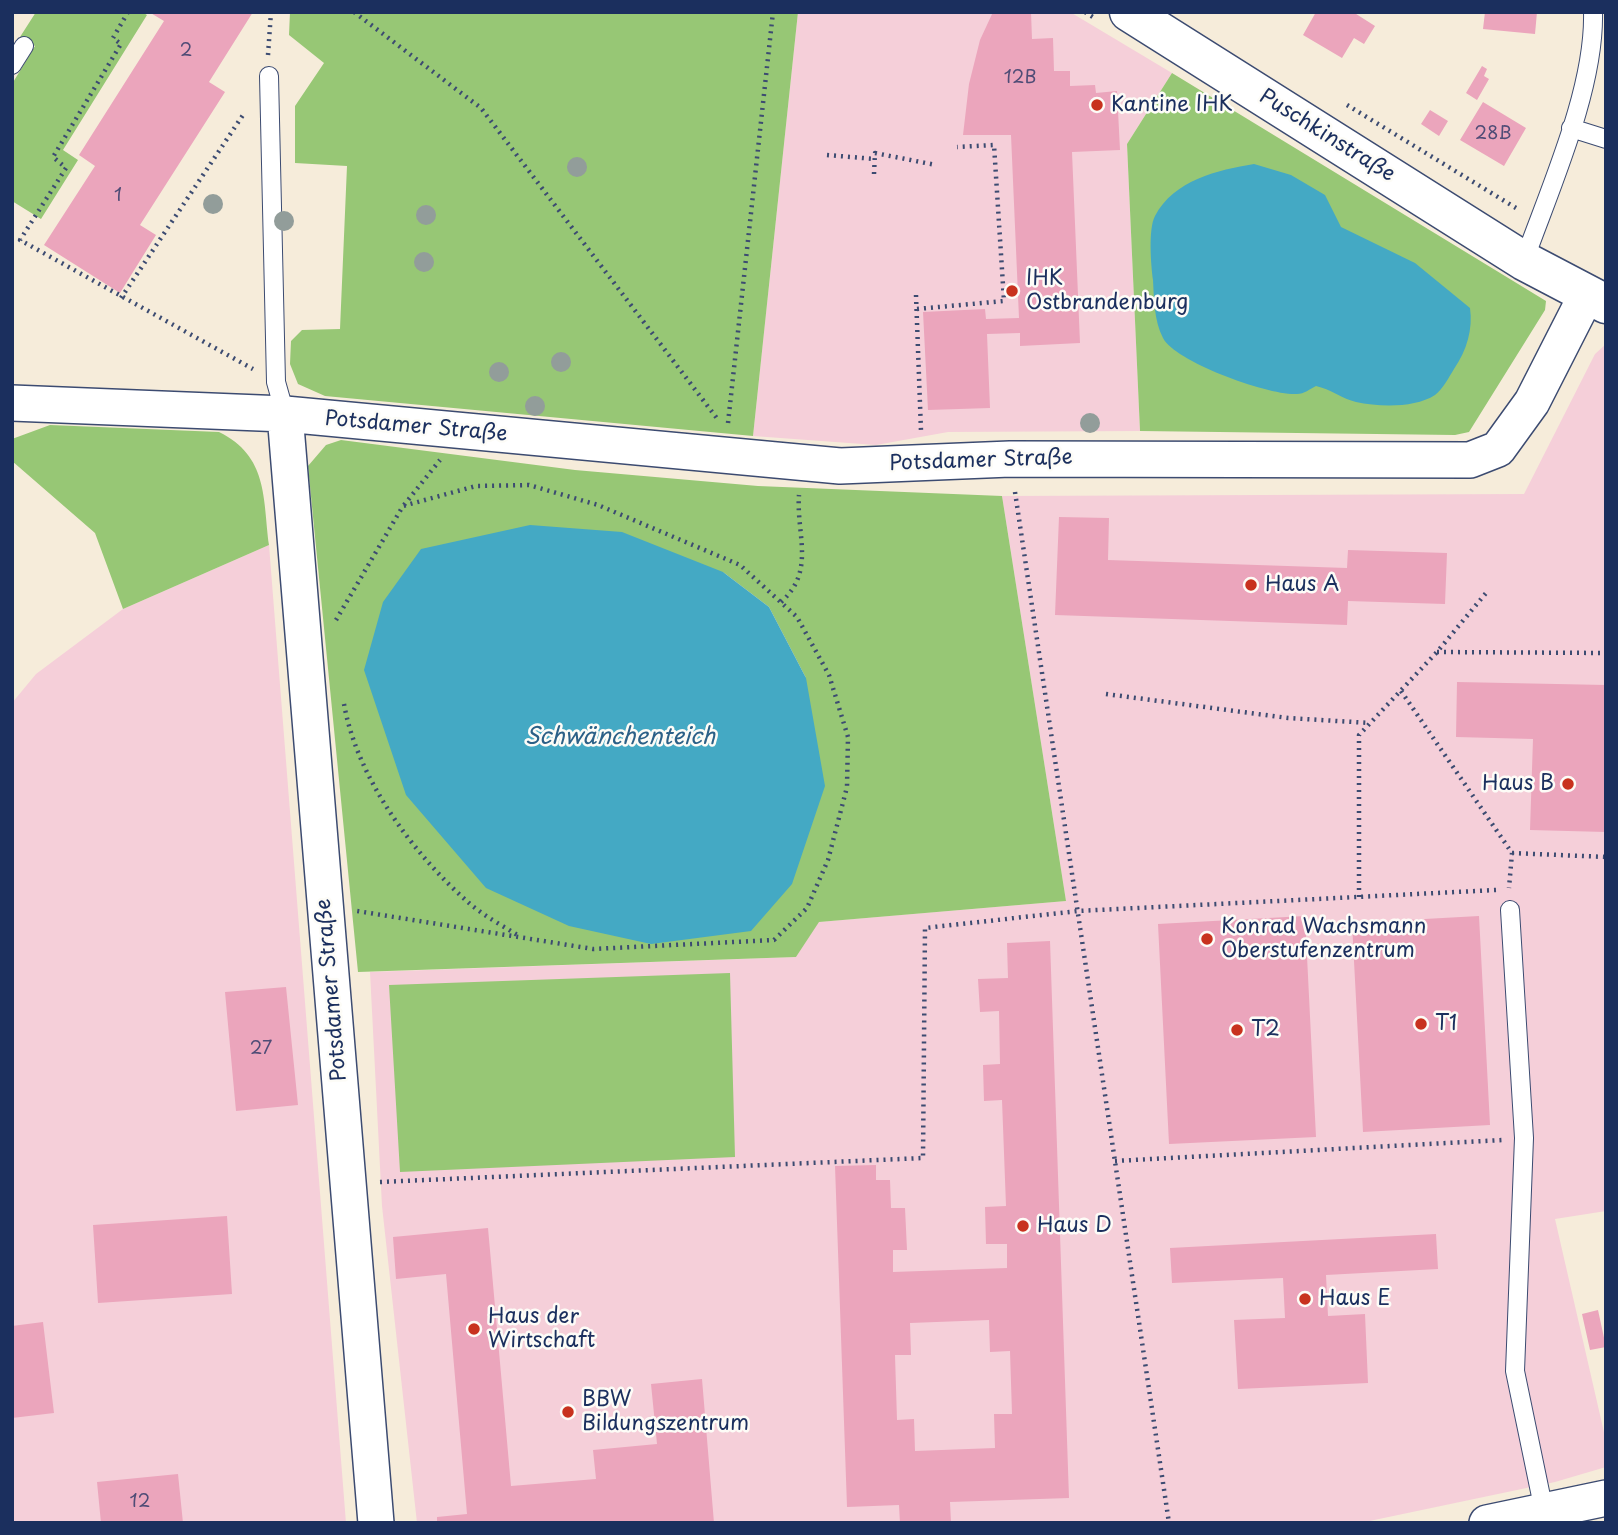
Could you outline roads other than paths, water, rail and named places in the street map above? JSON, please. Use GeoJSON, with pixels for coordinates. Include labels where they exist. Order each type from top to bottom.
{"type":"FeatureCollection","features":[{"type":"Feature","properties":{"kind":"street","name":"Puschkinstraße"},"geometry":{"type":"LineString","coordinates":[[1129,12],[1524,261],[1596,299]]}},
{"type":"Feature","properties":{"kind":"street","name":"Potsdamer Straße"},"geometry":{"type":"LineString","coordinates":[[14,401],[281,398],[464,432],[840,466],[1010,458],[1470,460],[1498,449],[1532,402],[1596,299]]}},
{"type":"Feature","properties":{"kind":"street","name":"Potsdamer Straße"},"geometry":{"type":"LineString","coordinates":[[281,398],[376,1523]]}},
{"type":"Feature","properties":{"kind":"street"},"geometry":{"type":"LineString","coordinates":[[1488,1523],[1606,1498]]}},
{"type":"Feature","properties":{"kind":"lane"},"geometry":{"type":"LineString","coordinates":[[1524,261],[1598,60],[1592,12]]}},
{"type":"Feature","properties":{"kind":"lane"},"geometry":{"type":"LineString","coordinates":[[12,65],[24,46]]}},
{"type":"Feature","properties":{"kind":"lane"},"geometry":{"type":"LineString","coordinates":[[269,76],[281,398]]}},
{"type":"Feature","properties":{"kind":"lane"},"geometry":{"type":"LineString","coordinates":[[1571,128],[1606,139]]}},
{"type":"Feature","properties":{"kind":"lane"},"geometry":{"type":"LineString","coordinates":[[1510,910],[1524,1138],[1515,1371],[1544,1511]]}},
{"type":"Feature","properties":{"kind":"water"},"geometry":{"type":"Polygon","coordinates":[[[1254,164],[1291,175],[1325,195],[1341,227],[1415,263],[1470,308],[1471,324],[1466,347],[1446,383],[1435,395],[1408,404],[1376,405],[1346,399],[1316,386],[1297,394],[1284,393],[1224,376],[1204,367],[1185,357],[1163,338],[1156,317],[1151,265],[1151,238],[1155,216],[1163,204],[1185,185],[1212,174],[1254,164]]]}},
{"type":"Feature","properties":{"kind":"water","name":"Schwänchenteich"},"geometry":{"type":"Polygon","coordinates":[[[530,525],[622,532],[723,572],[769,607],[806,678],[825,786],[792,884],[751,931],[651,944],[569,926],[486,888],[406,795],[364,670],[383,602],[421,549],[530,525]]]}},
{"type":"Feature","properties":{"kind":"place","name":"Kantine IHK"},"geometry":{"type":"Point","coordinates":[1097,105]}},
{"type":"Feature","properties":{"kind":"place","name":"IHK Ostbrandenburg"},"geometry":{"type":"Point","coordinates":[1012,291]}},
{"type":"Feature","properties":{"kind":"place","name":"Haus A"},"geometry":{"type":"Point","coordinates":[1251,585]}},
{"type":"Feature","properties":{"kind":"place","name":"Haus B"},"geometry":{"type":"Point","coordinates":[1568,784]}},
{"type":"Feature","properties":{"kind":"place","name":"Konrad Wachsmann Oberstufenzentrum"},"geometry":{"type":"Point","coordinates":[1207,939]}},
{"type":"Feature","properties":{"kind":"place","name":"T1"},"geometry":{"type":"Point","coordinates":[1421,1024]}},
{"type":"Feature","properties":{"kind":"place","name":"T2"},"geometry":{"type":"Point","coordinates":[1237,1030]}},
{"type":"Feature","properties":{"kind":"place","name":"Haus D"},"geometry":{"type":"Point","coordinates":[1023,1226]}},
{"type":"Feature","properties":{"kind":"place","name":"Haus E"},"geometry":{"type":"Point","coordinates":[1305,1299]}},
{"type":"Feature","properties":{"kind":"place","name":"Haus der Wirtschaft"},"geometry":{"type":"Point","coordinates":[474,1329]}},
{"type":"Feature","properties":{"kind":"place","name":"BBW Bildungszentrum"},"geometry":{"type":"Point","coordinates":[568,1412]}}]}
